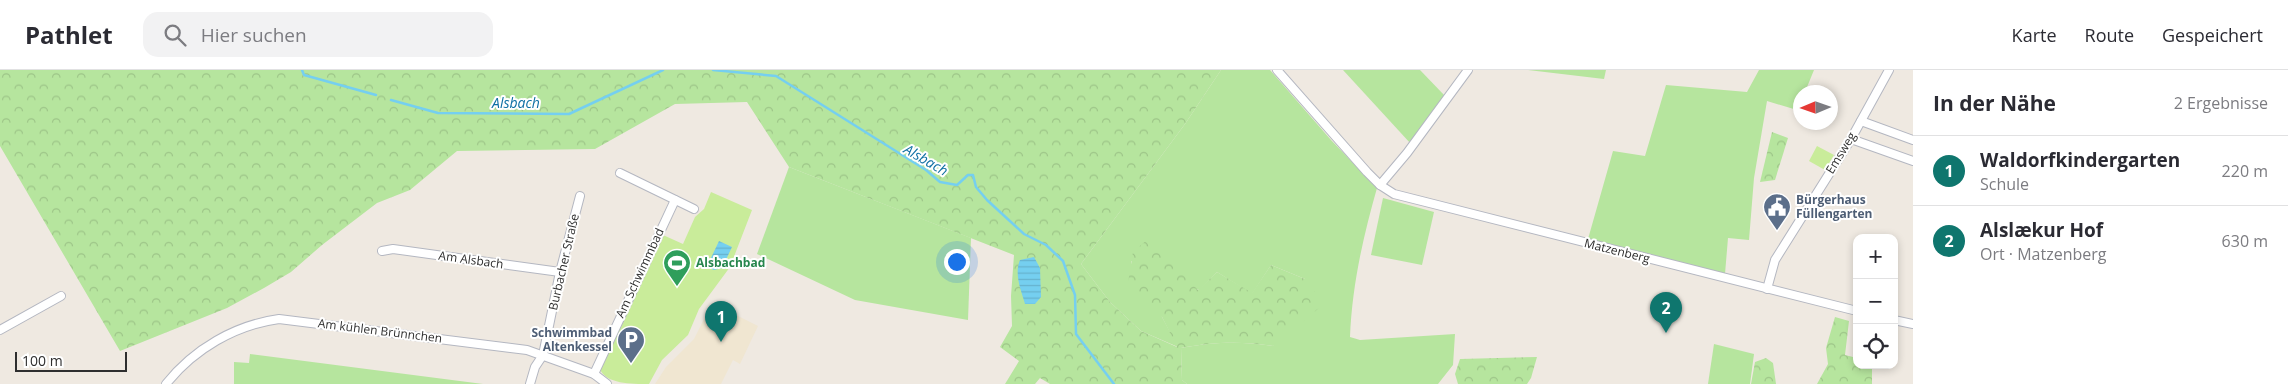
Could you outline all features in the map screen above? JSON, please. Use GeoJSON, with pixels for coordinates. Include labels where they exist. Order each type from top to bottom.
{"type":"FeatureCollection","features":[{"type":"Feature","properties":{"kind":"street","name":"Matzenberg"},"geometry":{"type":"LineString","coordinates":[[1277,70],[1380,185],[1394,194],[1853,310]]}},
{"type":"Feature","properties":{"kind":"street"},"geometry":{"type":"LineString","coordinates":[[1380,185],[1407,153],[1468,70]]}},
{"type":"Feature","properties":{"kind":"street","name":"Emsweg"},"geometry":{"type":"LineString","coordinates":[[1768,289],[1775,260],[1861,121],[1889,70]]}},
{"type":"Feature","properties":{"kind":"street"},"geometry":{"type":"LineString","coordinates":[[1861,121],[1913,140]]}},
{"type":"Feature","properties":{"kind":"street"},"geometry":{"type":"LineString","coordinates":[[1850,139],[1913,161]]}},
{"type":"Feature","properties":{"kind":"street"},"geometry":{"type":"LineString","coordinates":[[620,174],[694,209]]}},
{"type":"Feature","properties":{"kind":"street","name":"Burbacher Straße"},"geometry":{"type":"LineString","coordinates":[[530,384],[535,366],[543,355],[560,272],[580,196]]}},
{"type":"Feature","properties":{"kind":"street","name":"Am Schwimmbad"},"geometry":{"type":"LineString","coordinates":[[594,374],[675,200]]}},
{"type":"Feature","properties":{"kind":"street","name":"Am Alsbach"},"geometry":{"type":"LineString","coordinates":[[382,251],[393,249],[560,272]]}},
{"type":"Feature","properties":{"kind":"street"},"geometry":{"type":"LineString","coordinates":[[0,330],[61,296]]}},
{"type":"Feature","properties":{"kind":"street","name":"Am kühlen Brünnchen"},"geometry":{"type":"LineString","coordinates":[[166,384],[184,366],[230,332],[256,322],[279,318],[527,350],[594,374],[607,384]]}},
{"type":"Feature","properties":{"kind":"street"},"geometry":{"type":"LineString","coordinates":[[1898,321],[1913,324]]}},
{"type":"Feature","properties":{"kind":"shaded area"},"geometry":{"type":"Polygon","coordinates":[[[712,303],[758,326],[740,364],[733,360],[721,384],[655,384],[666,367],[694,339],[712,303]]]}},
{"type":"Feature","properties":{"kind":"green space"},"geometry":{"type":"Polygon","coordinates":[[[0,70],[1221,70],[1185,124],[1081,264],[1110,302],[1141,331],[1177,347],[1162,317],[1150,313],[1128,283],[1133,252],[1148,239],[1198,290],[1217,272],[1252,293],[1271,265],[1305,279],[1324,304],[1273,346],[1227,343],[1181,348],[1182,380],[1187,384],[1050,384],[1040,378],[1035,384],[1005,384],[1019,361],[1000,347],[1012,326],[1011,296],[1014,255],[789,167],[747,102],[675,104],[595,149],[457,151],[410,190],[377,203],[322,245],[291,272],[227,308],[120,351],[0,146],[0,70]]]}},
{"type":"Feature","properties":{"kind":"green space"},"geometry":{"type":"Polygon","coordinates":[[[1221,70],[1270,70],[1331,140],[1377,188],[1359,262],[1353,299],[1350,337],[1360,340],[1455,334],[1453,365],[1438,384],[1187,384],[1182,380],[1181,348],[1227,343],[1273,346],[1305,279],[1271,265],[1252,294],[1217,272],[1199,290],[1131,261],[1131,269],[1162,317],[1178,347],[1141,331],[1110,302],[1081,264],[1185,124],[1221,70]]]}},
{"type":"Feature","properties":{"kind":"green space"},"geometry":{"type":"Polygon","coordinates":[[[1343,70],[1420,70],[1445,96],[1411,144],[1343,70]]]}},
{"type":"Feature","properties":{"kind":"green space"},"geometry":{"type":"Polygon","coordinates":[[[1528,70],[1606,70],[1604,79],[1528,70]]]}},
{"type":"Feature","properties":{"kind":"green space"},"geometry":{"type":"Polygon","coordinates":[[[1759,70],[1814,70],[1808,85],[1793,85],[1793,109],[1767,101],[1754,178],[1749,240],[1728,238],[1725,274],[1588,239],[1613,151],[1645,156],[1666,85],[1747,92],[1759,70]]]}},
{"type":"Feature","properties":{"kind":"green space"},"geometry":{"type":"Polygon","coordinates":[[[1772,132],[1788,138],[1775,180],[1760,182],[1772,132]]]}},
{"type":"Feature","properties":{"kind":"green space"},"geometry":{"type":"Polygon","coordinates":[[[1817,146],[1834,155],[1825,170],[1809,161],[1817,146]]]}},
{"type":"Feature","properties":{"kind":"green space"},"geometry":{"type":"Polygon","coordinates":[[[789,167],[971,238],[968,320],[855,300],[757,254],[789,167]]]}},
{"type":"Feature","properties":{"kind":"green space","name":"Alsbachbad"},"geometry":{"type":"Polygon","coordinates":[[[711,192],[752,210],[730,267],[699,309],[688,335],[662,360],[649,384],[620,382],[608,378],[600,369],[663,235],[683,244],[695,217],[704,209],[711,192]]]}},
{"type":"Feature","properties":{"kind":"green space"},"geometry":{"type":"Polygon","coordinates":[[[1383,198],[1434,212],[1422,265],[1371,255],[1383,198]]]}},
{"type":"Feature","properties":{"kind":"green space"},"geometry":{"type":"Polygon","coordinates":[[[1835,317],[1849,321],[1845,355],[1853,357],[1853,369],[1872,369],[1872,384],[1817,384],[1828,364],[1826,348],[1835,317]]]}},
{"type":"Feature","properties":{"kind":"green space"},"geometry":{"type":"Polygon","coordinates":[[[1714,344],[1754,354],[1750,384],[1708,384],[1714,344]]]}},
{"type":"Feature","properties":{"kind":"green space"},"geometry":{"type":"Polygon","coordinates":[[[250,354],[483,384],[234,384],[234,362],[249,363],[250,354]]]}},
{"type":"Feature","properties":{"kind":"green space"},"geometry":{"type":"Polygon","coordinates":[[[1537,357],[1531,378],[1527,384],[1458,384],[1455,374],[1460,359],[1537,357]]]}},
{"type":"Feature","properties":{"kind":"green space"},"geometry":{"type":"Polygon","coordinates":[[[1766,358],[1773,363],[1776,384],[1751,384],[1755,362],[1766,358]]]}},
{"type":"Feature","properties":{"kind":"water"},"geometry":{"type":"Polygon","coordinates":[[[719,241],[732,247],[722,268],[714,270],[698,263],[700,258],[707,261],[710,260],[719,241]]]}},
{"type":"Feature","properties":{"kind":"water"},"geometry":{"type":"Polygon","coordinates":[[[1034,257],[1040,268],[1041,297],[1035,304],[1025,304],[1019,282],[1018,265],[1020,260],[1034,257]]]}},
{"type":"Feature","properties":{"kind":"waterway","name":"Alsbach"},"geometry":{"type":"LineString","coordinates":[[302,70],[304,75],[376,95]]}},
{"type":"Feature","properties":{"kind":"waterway","name":"Alsbach"},"geometry":{"type":"LineString","coordinates":[[391,100],[438,113],[569,114],[663,70]]}},
{"type":"Feature","properties":{"kind":"waterway","name":"Alsbach"},"geometry":{"type":"LineString","coordinates":[[713,70],[776,76],[926,170],[940,182],[957,185],[968,175],[973,175],[976,187],[987,200],[1024,234],[1046,245],[1063,261],[1075,295],[1076,334],[1114,384]]}},
{"type":"Feature","properties":{"kind":"place","name":"Bürgerhaus Füllengarten"},"geometry":{"type":"Point","coordinates":[1777,231]}},
{"type":"Feature","properties":{"kind":"place","name":"Alsbachbad"},"geometry":{"type":"Point","coordinates":[677,287]}},
{"type":"Feature","properties":{"kind":"place","name":"Alslækur Hof"},"geometry":{"type":"Point","coordinates":[1666,333]}},
{"type":"Feature","properties":{"kind":"place","name":"Waldorfkindergarten"},"geometry":{"type":"Point","coordinates":[721,342]}},
{"type":"Feature","properties":{"kind":"place","name":"Schwimmbad Altenkessel"},"geometry":{"type":"Point","coordinates":[631,364]}}]}
